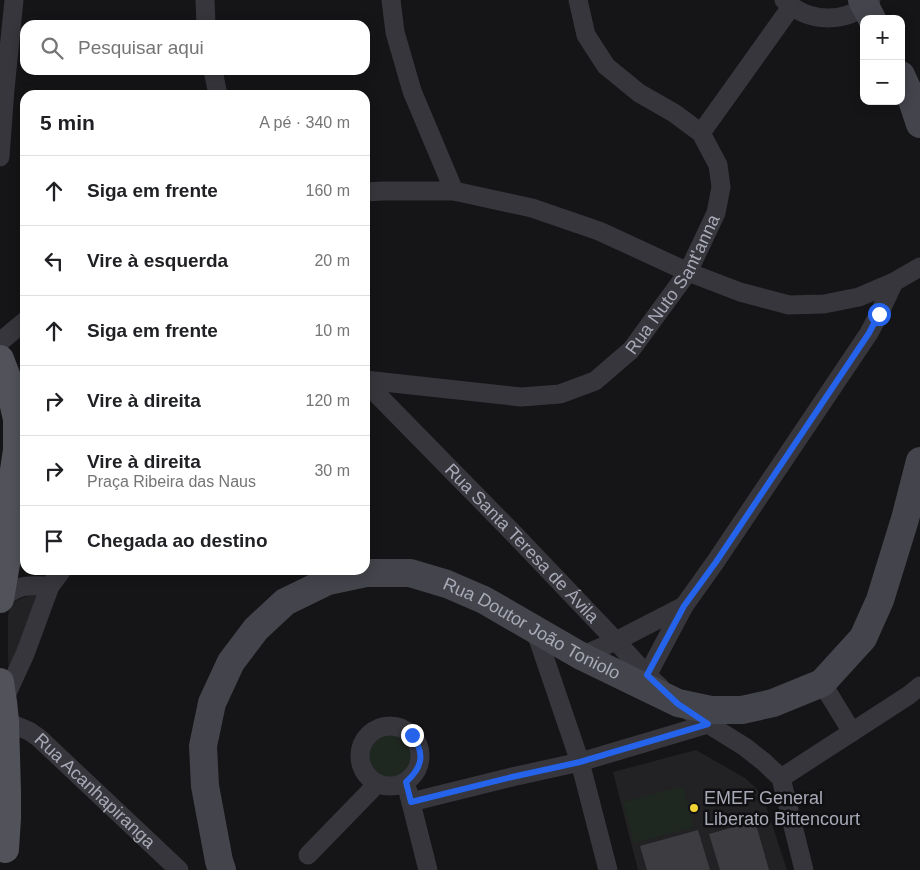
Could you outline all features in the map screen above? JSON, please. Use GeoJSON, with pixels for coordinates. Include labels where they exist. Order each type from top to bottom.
{"type":"FeatureCollection","features":[{"type":"Feature","properties":{"kind":"main road"},"geometry":{"type":"LineString","coordinates":[[0,359],[8,380],[16,419],[17,450],[5,502],[6,564],[0,599]]}},
{"type":"Feature","properties":{"kind":"main road"},"geometry":{"type":"LineString","coordinates":[[2,706],[8,818],[5,853]]}},
{"type":"Feature","properties":{"kind":"street"},"geometry":{"type":"LineString","coordinates":[[0,157],[14,0]]}},
{"type":"Feature","properties":{"kind":"street"},"geometry":{"type":"LineString","coordinates":[[205,0],[206,20]]}},
{"type":"Feature","properties":{"kind":"street"},"geometry":{"type":"LineString","coordinates":[[391,0],[395,32],[412,91],[454,191]]}},
{"type":"Feature","properties":{"kind":"street","name":"Rua Nuto Sant'anna"},"geometry":{"type":"LineString","coordinates":[[370,382],[521,397],[560,394],[594,381],[631,350],[688,272],[716,213],[721,187],[718,165],[701,133],[674,113],[639,93],[606,66],[586,35],[578,0]]}},
{"type":"Feature","properties":{"kind":"street"},"geometry":{"type":"LineString","coordinates":[[701,133],[788,3],[809,16],[828,18],[848,15],[867,6]]}},
{"type":"Feature","properties":{"kind":"street"},"geometry":{"type":"LineString","coordinates":[[214,75],[217,90]]}},
{"type":"Feature","properties":{"kind":"street"},"geometry":{"type":"LineString","coordinates":[[905,84],[920,124]]}},
{"type":"Feature","properties":{"kind":"street"},"geometry":{"type":"LineString","coordinates":[[370,192],[454,191],[532,208],[599,231],[688,272],[740,292],[789,304],[824,304],[858,297],[894,282],[920,267]]}},
{"type":"Feature","properties":{"kind":"street"},"geometry":{"type":"LineString","coordinates":[[644,680],[684,606],[716,562],[869,333],[894,282]]}},
{"type":"Feature","properties":{"kind":"street"},"geometry":{"type":"LineString","coordinates":[[0,342],[20,325]]}},
{"type":"Feature","properties":{"kind":"street","name":"Rua Santa Teresa de Ávila"},"geometry":{"type":"LineString","coordinates":[[370,386],[616,641],[644,680]]}},
{"type":"Feature","properties":{"kind":"street","name":"Rua Doutor João Toniolo"},"geometry":{"type":"LineString","coordinates":[[370,573],[410,573],[447,584],[484,600],[581,656],[644,680],[678,704],[711,710],[742,710],[773,703],[822,683],[863,638],[880,600],[905,519],[920,461]]}},
{"type":"Feature","properties":{"kind":"street"},"geometry":{"type":"LineString","coordinates":[[2,706],[25,654],[50,586],[58,575]]}},
{"type":"Feature","properties":{"kind":"street","name":"Rua Doutor João Toniolo"},"geometry":{"type":"LineString","coordinates":[[222,870],[205,786],[203,746],[212,703],[231,662],[256,629],[285,602],[328,581],[356,575]]}},
{"type":"Feature","properties":{"kind":"street"},"geometry":{"type":"LineString","coordinates":[[0,599],[20,587],[32,585],[50,586]]}},
{"type":"Feature","properties":{"kind":"street"},"geometry":{"type":"LineString","coordinates":[[581,656],[616,641],[684,606]]}},
{"type":"Feature","properties":{"kind":"street"},"geometry":{"type":"LineString","coordinates":[[535,630],[580,762],[608,870]]}},
{"type":"Feature","properties":{"kind":"street"},"geometry":{"type":"LineString","coordinates":[[822,683],[852,732]]}},
{"type":"Feature","properties":{"kind":"street"},"geometry":{"type":"LineString","coordinates":[[781,778],[920,686]]}},
{"type":"Feature","properties":{"kind":"street"},"geometry":{"type":"LineString","coordinates":[[678,704],[745,747],[781,778],[804,870]]}},
{"type":"Feature","properties":{"kind":"street","name":"Rua Acanhapiranga"},"geometry":{"type":"LineString","coordinates":[[2,706],[28,731],[39,738],[179,870]]}},
{"type":"Feature","properties":{"kind":"street"},"geometry":{"type":"LineString","coordinates":[[411,802],[580,762],[708,724]]}},
{"type":"Feature","properties":{"kind":"street"},"geometry":{"type":"LineString","coordinates":[[393,725],[404,728],[418,744],[421,754],[420,765],[414,775],[406,782],[397,786],[378,784],[368,778],[362,769],[359,758],[360,748],[365,738],[373,730],[382,726],[393,725]]}},
{"type":"Feature","properties":{"kind":"street"},"geometry":{"type":"LineString","coordinates":[[406,782],[428,870]]}},
{"type":"Feature","properties":{"kind":"street"},"geometry":{"type":"LineString","coordinates":[[308,855],[378,784]]}},
{"type":"Feature","properties":{"kind":"shaded area"},"geometry":{"type":"Polygon","coordinates":[[[37,594],[16,660],[9,674],[8,616],[11,603],[37,594]]]}},
{"type":"Feature","properties":{"kind":"shaded area"},"geometry":{"type":"Polygon","coordinates":[[[390,732],[403,736],[409,742],[413,755],[409,768],[403,774],[390,778],[377,774],[371,768],[367,755],[371,742],[377,736],[390,732]]]}},
{"type":"Feature","properties":{"kind":"shaded area","name":"EMEF General Liberato Bittencourt"},"geometry":{"type":"Polygon","coordinates":[[[696,750],[745,778],[756,788],[764,800],[787,870],[638,870],[613,772],[696,750]]]}},
{"type":"Feature","properties":{"kind":"shaded area"},"geometry":{"type":"Polygon","coordinates":[[[683,786],[694,827],[634,843],[623,802],[683,786]]]}},
{"type":"Feature","properties":{"kind":"building","name":"EMEF General Liberato Bittencourt"},"geometry":{"type":"Polygon","coordinates":[[[755,821],[769,870],[720,870],[709,834],[755,821]]]}},
{"type":"Feature","properties":{"kind":"building"},"geometry":{"type":"Polygon","coordinates":[[[698,830],[710,870],[647,870],[640,846],[698,830]]]}},
{"type":"Feature","properties":{"kind":"place","name":"EMEF General Liberato Bittencourt"},"geometry":{"type":"Point","coordinates":[694,808]}},
{"type":"Feature","properties":{"kind":"route"},"geometry":{"type":"LineString","coordinates":[[412,735],[418,744],[421,754],[420,765],[414,775],[406,782],[411,802],[580,762],[708,724],[678,704],[647,675],[684,606],[716,562],[869,333],[879,314]]}}]}
